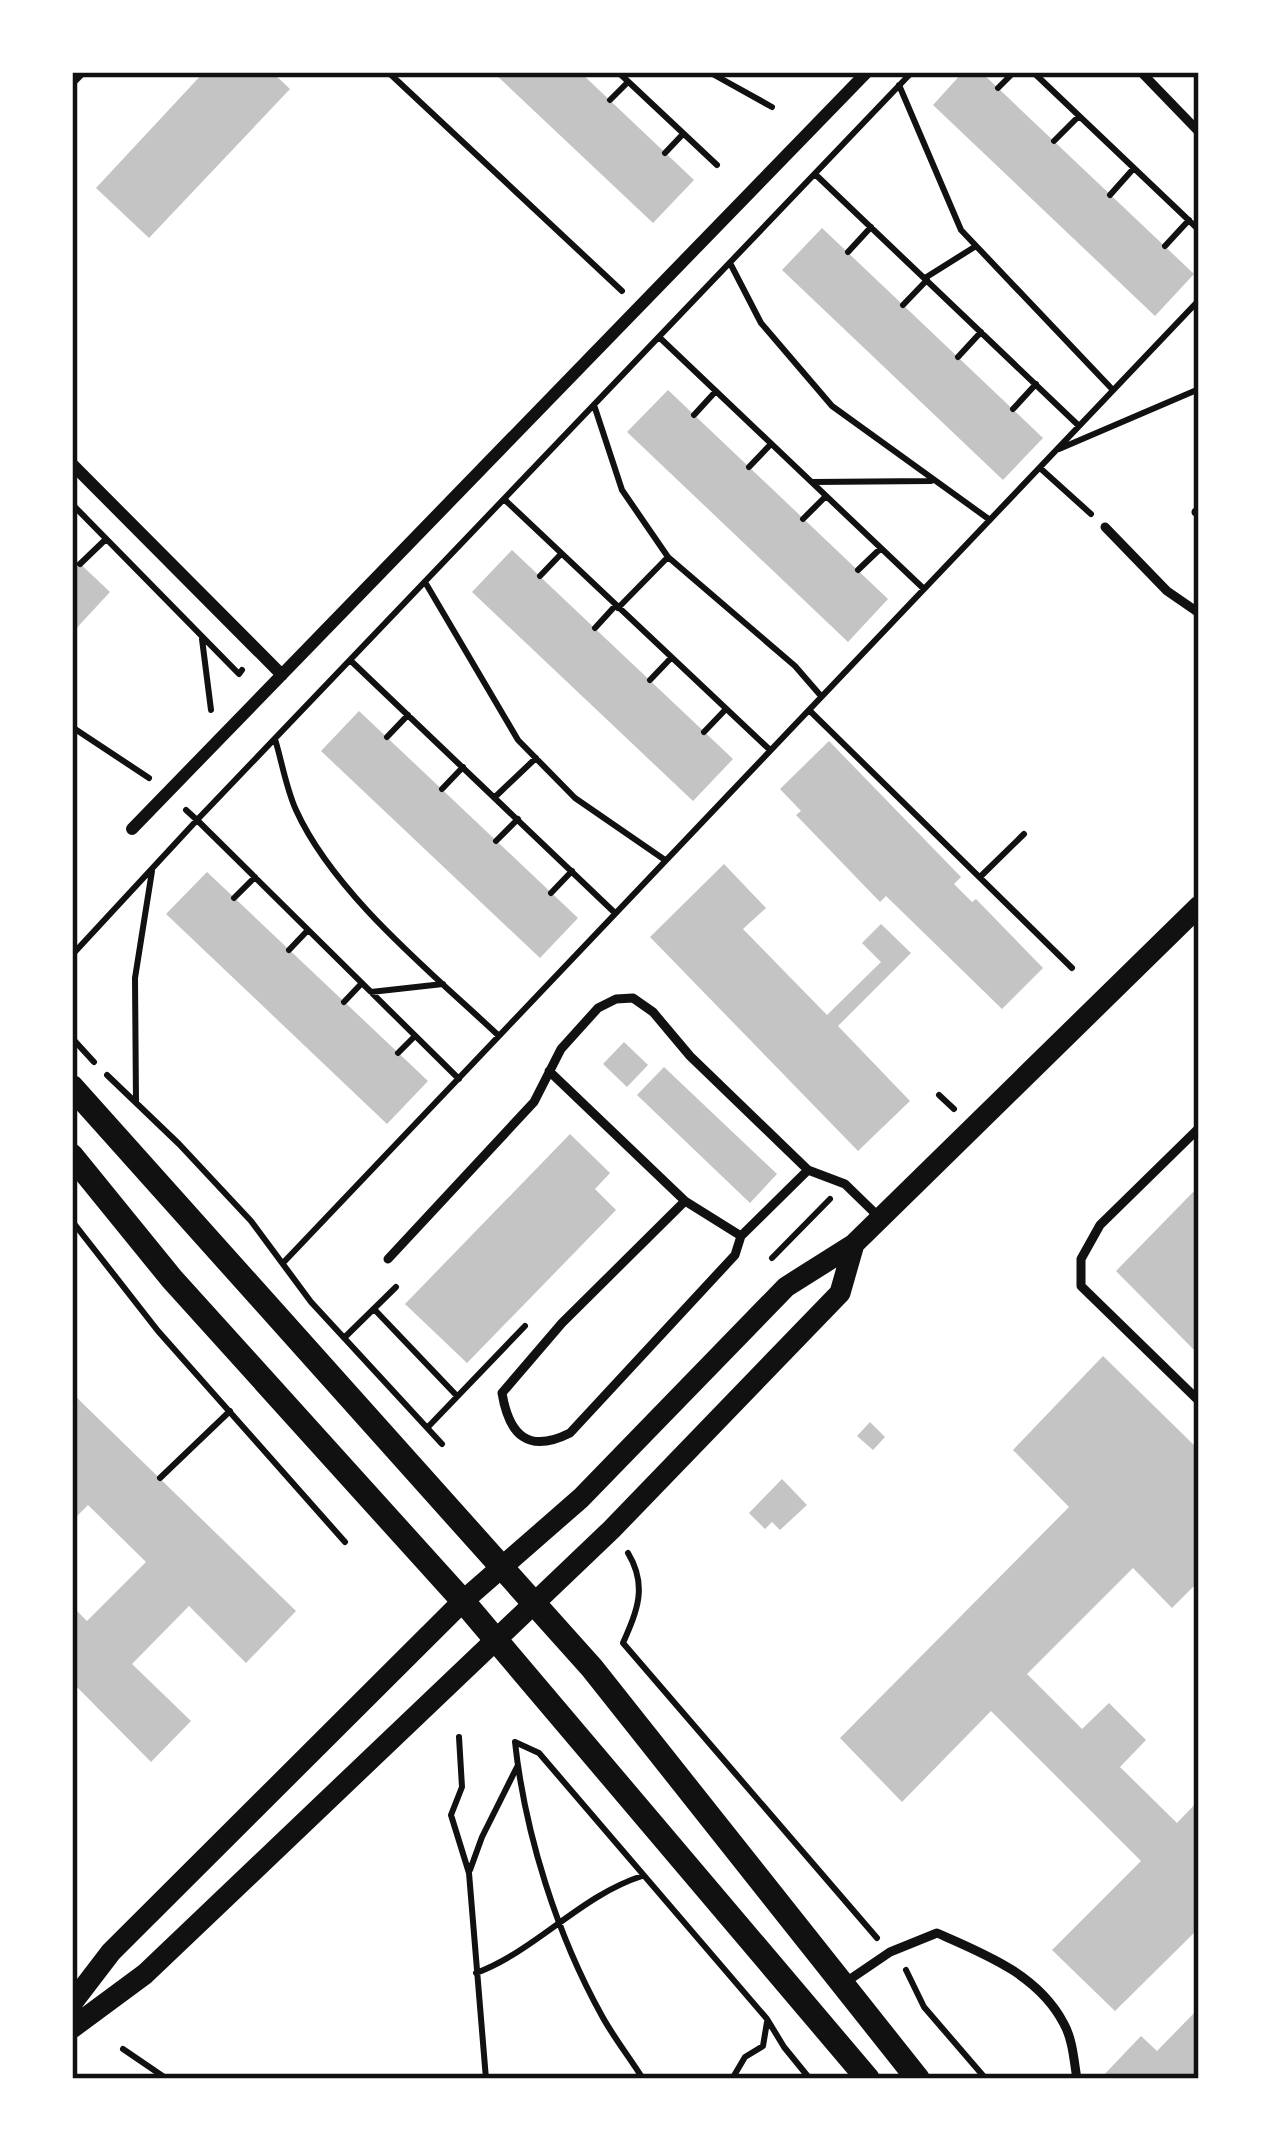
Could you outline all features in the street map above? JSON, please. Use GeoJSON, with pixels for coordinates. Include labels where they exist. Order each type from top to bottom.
{"type":"FeatureCollection","features":[{"type":"Feature","properties":{"kind":"main road"},"geometry":{"type":"LineString","coordinates":[[72,1087],[536,1602],[677,1772],[918,2079]]}},
{"type":"Feature","properties":{"kind":"main road"},"geometry":{"type":"LineString","coordinates":[[72,1156],[172,1279],[463,1601],[868,2079]]}},
{"type":"Feature","properties":{"kind":"street"},"geometry":{"type":"LineString","coordinates":[[72,80],[80,72]]}},
{"type":"Feature","properties":{"kind":"street"},"geometry":{"type":"LineString","coordinates":[[132,829],[867,72]]}},
{"type":"Feature","properties":{"kind":"street"},"geometry":{"type":"LineString","coordinates":[[72,464],[282,675]]}},
{"type":"Feature","properties":{"kind":"street"},"geometry":{"type":"LineString","coordinates":[[72,2003],[111,1952],[463,1601],[580,1498],[786,1287],[854,1244],[1199,905]]}},
{"type":"Feature","properties":{"kind":"street"},"geometry":{"type":"LineString","coordinates":[[72,2028],[145,1974],[611,1530],[840,1293],[854,1244]]}},
{"type":"Feature","properties":{"kind":"lane"},"geometry":{"type":"LineString","coordinates":[[1141,72],[1199,132]]}},
{"type":"Feature","properties":{"kind":"lane"},"geometry":{"type":"LineString","coordinates":[[1105,527],[1167,591],[1199,613]]}},
{"type":"Feature","properties":{"kind":"lane"},"geometry":{"type":"LineString","coordinates":[[388,1259],[534,1102],[561,1049],[598,1008],[616,999],[633,998],[653,1012],[690,1056],[808,1170],[845,1184],[880,1218]]}},
{"type":"Feature","properties":{"kind":"lane"},"geometry":{"type":"LineString","coordinates":[[549,1071],[686,1201],[741,1236]]}},
{"type":"Feature","properties":{"kind":"lane"},"geometry":{"type":"LineString","coordinates":[[1199,1128],[1100,1225],[1081,1258],[1082,1286],[1199,1401]]}},
{"type":"Feature","properties":{"kind":"lane"},"geometry":{"type":"LineString","coordinates":[[686,1201],[562,1323],[502,1393],[506,1421],[527,1440],[551,1442],[569,1433],[735,1256],[741,1236],[808,1170]]}},
{"type":"Feature","properties":{"kind":"lane"},"geometry":{"type":"LineString","coordinates":[[843,1984],[890,1952],[937,1933],[1014,1970],[1046,1997],[1066,2027],[1077,2079]]}},
{"type":"Feature","properties":{"kind":"path"},"geometry":{"type":"LineString","coordinates":[[388,72],[640,306]]}},
{"type":"Feature","properties":{"kind":"path"},"geometry":{"type":"LineString","coordinates":[[709,72],[772,107]]}},
{"type":"Feature","properties":{"kind":"path"},"geometry":{"type":"LineString","coordinates":[[458,1079],[197,820],[912,72]]}},
{"type":"Feature","properties":{"kind":"path"},"geometry":{"type":"LineString","coordinates":[[998,88],[1014,72]]}},
{"type":"Feature","properties":{"kind":"path"},"geometry":{"type":"LineString","coordinates":[[1033,72],[1199,230]]}},
{"type":"Feature","properties":{"kind":"path"},"geometry":{"type":"LineString","coordinates":[[610,100],[626,76],[717,165]]}},
{"type":"Feature","properties":{"kind":"path"},"geometry":{"type":"LineString","coordinates":[[899,86],[961,230],[1112,389]]}},
{"type":"Feature","properties":{"kind":"path"},"geometry":{"type":"LineString","coordinates":[[1054,142],[1079,116]]}},
{"type":"Feature","properties":{"kind":"path"},"geometry":{"type":"LineString","coordinates":[[665,153],[683,134]]}},
{"type":"Feature","properties":{"kind":"path"},"geometry":{"type":"LineString","coordinates":[[1110,194],[1134,168]]}},
{"type":"Feature","properties":{"kind":"path"},"geometry":{"type":"LineString","coordinates":[[815,173],[1078,425]]}},
{"type":"Feature","properties":{"kind":"path"},"geometry":{"type":"LineString","coordinates":[[1165,246],[1189,220]]}},
{"type":"Feature","properties":{"kind":"path"},"geometry":{"type":"LineString","coordinates":[[848,252],[871,227]]}},
{"type":"Feature","properties":{"kind":"path"},"geometry":{"type":"LineString","coordinates":[[903,305],[926,279],[976,246]]}},
{"type":"Feature","properties":{"kind":"path"},"geometry":{"type":"LineString","coordinates":[[730,263],[761,323],[832,406],[990,520]]}},
{"type":"Feature","properties":{"kind":"path"},"geometry":{"type":"LineString","coordinates":[[283,1263],[1199,300]]}},
{"type":"Feature","properties":{"kind":"path"},"geometry":{"type":"LineString","coordinates":[[958,357],[981,332]]}},
{"type":"Feature","properties":{"kind":"path"},"geometry":{"type":"LineString","coordinates":[[658,338],[924,589]]}},
{"type":"Feature","properties":{"kind":"path"},"geometry":{"type":"LineString","coordinates":[[1013,409],[1036,385]]}},
{"type":"Feature","properties":{"kind":"path"},"geometry":{"type":"LineString","coordinates":[[1056,450],[1199,389]]}},
{"type":"Feature","properties":{"kind":"path"},"geometry":{"type":"LineString","coordinates":[[694,415],[716,392]]}},
{"type":"Feature","properties":{"kind":"path"},"geometry":{"type":"LineString","coordinates":[[594,405],[622,490],[668,557],[795,665],[821,696]]}},
{"type":"Feature","properties":{"kind":"path"},"geometry":{"type":"LineString","coordinates":[[749,467],[771,443]]}},
{"type":"Feature","properties":{"kind":"path"},"geometry":{"type":"LineString","coordinates":[[1040,468],[1105,527]]}},
{"type":"Feature","properties":{"kind":"path"},"geometry":{"type":"LineString","coordinates":[[812,482],[934,481]]}},
{"type":"Feature","properties":{"kind":"path"},"geometry":{"type":"LineString","coordinates":[[803,519],[826,496]]}},
{"type":"Feature","properties":{"kind":"path"},"geometry":{"type":"LineString","coordinates":[[504,499],[770,750]]}},
{"type":"Feature","properties":{"kind":"path"},"geometry":{"type":"LineString","coordinates":[[72,505],[239,674]]}},
{"type":"Feature","properties":{"kind":"path"},"geometry":{"type":"LineString","coordinates":[[80,564],[106,538]]}},
{"type":"Feature","properties":{"kind":"path"},"geometry":{"type":"LineString","coordinates":[[858,570],[881,548]]}},
{"type":"Feature","properties":{"kind":"path"},"geometry":{"type":"LineString","coordinates":[[540,576],[561,554]]}},
{"type":"Feature","properties":{"kind":"path"},"geometry":{"type":"LineString","coordinates":[[595,628],[668,557]]}},
{"type":"Feature","properties":{"kind":"path"},"geometry":{"type":"LineString","coordinates":[[425,582],[518,740],[575,798],[665,860]]}},
{"type":"Feature","properties":{"kind":"path"},"geometry":{"type":"LineString","coordinates":[[202,636],[215,743]]}},
{"type":"Feature","properties":{"kind":"path"},"geometry":{"type":"LineString","coordinates":[[650,680],[671,658]]}},
{"type":"Feature","properties":{"kind":"path"},"geometry":{"type":"LineString","coordinates":[[350,660],[615,913]]}},
{"type":"Feature","properties":{"kind":"path"},"geometry":{"type":"LineString","coordinates":[[704,732],[726,709]]}},
{"type":"Feature","properties":{"kind":"path"},"geometry":{"type":"LineString","coordinates":[[808,709],[1072,968]]}},
{"type":"Feature","properties":{"kind":"path"},"geometry":{"type":"LineString","coordinates":[[387,737],[408,715]]}},
{"type":"Feature","properties":{"kind":"path"},"geometry":{"type":"LineString","coordinates":[[275,739],[296,811],[341,879],[411,956],[499,1036]]}},
{"type":"Feature","properties":{"kind":"path"},"geometry":{"type":"LineString","coordinates":[[495,797],[536,758]]}},
{"type":"Feature","properties":{"kind":"path"},"geometry":{"type":"LineString","coordinates":[[442,789],[463,767]]}},
{"type":"Feature","properties":{"kind":"path"},"geometry":{"type":"LineString","coordinates":[[496,842],[518,819]]}},
{"type":"Feature","properties":{"kind":"path"},"geometry":{"type":"LineString","coordinates":[[980,877],[1024,834]]}},
{"type":"Feature","properties":{"kind":"path"},"geometry":{"type":"LineString","coordinates":[[136,1102],[135,977],[153,868]]}},
{"type":"Feature","properties":{"kind":"path"},"geometry":{"type":"LineString","coordinates":[[550,893],[572,871]]}},
{"type":"Feature","properties":{"kind":"path"},"geometry":{"type":"LineString","coordinates":[[234,898],[255,877]]}},
{"type":"Feature","properties":{"kind":"path"},"geometry":{"type":"LineString","coordinates":[[289,950],[308,930]]}},
{"type":"Feature","properties":{"kind":"path"},"geometry":{"type":"LineString","coordinates":[[344,1002],[362,983]]}},
{"type":"Feature","properties":{"kind":"path"},"geometry":{"type":"LineString","coordinates":[[371,992],[442,984]]}},
{"type":"Feature","properties":{"kind":"path"},"geometry":{"type":"LineString","coordinates":[[398,1053],[415,1036]]}},
{"type":"Feature","properties":{"kind":"path"},"geometry":{"type":"LineString","coordinates":[[72,1038],[251,1221],[344,1338],[442,1444]]}},
{"type":"Feature","properties":{"kind":"path"},"geometry":{"type":"LineString","coordinates":[[939,1095],[955,1110]]}},
{"type":"Feature","properties":{"kind":"path"},"geometry":{"type":"LineString","coordinates":[[72,1221],[158,1331],[345,1541]]}},
{"type":"Feature","properties":{"kind":"path"},"geometry":{"type":"LineString","coordinates":[[344,1338],[396,1287]]}},
{"type":"Feature","properties":{"kind":"path"},"geometry":{"type":"LineString","coordinates":[[428,1427],[544,1306],[562,1323]]}},
{"type":"Feature","properties":{"kind":"path"},"geometry":{"type":"LineString","coordinates":[[374,1309],[457,1396]]}},
{"type":"Feature","properties":{"kind":"path"},"geometry":{"type":"LineString","coordinates":[[160,1478],[230,1411]]}},
{"type":"Feature","properties":{"kind":"path"},"geometry":{"type":"LineString","coordinates":[[611,1530],[633,1560],[641,1602],[623,1642],[890,1952],[924,2007],[986,2079]]}},
{"type":"Feature","properties":{"kind":"path"},"geometry":{"type":"LineString","coordinates":[[460,1737],[462,1787],[451,1815],[469,1874],[486,2079]]}},
{"type":"Feature","properties":{"kind":"path"},"geometry":{"type":"LineString","coordinates":[[643,2079],[602,2016],[560,1923],[521,1791],[515,1742],[538,1754],[767,2019],[810,2079]]}},
{"type":"Feature","properties":{"kind":"path"},"geometry":{"type":"LineString","coordinates":[[469,1874],[518,1766]]}},
{"type":"Feature","properties":{"kind":"path"},"geometry":{"type":"LineString","coordinates":[[476,1973],[510,1960],[616,1885],[642,1876]]}},
{"type":"Feature","properties":{"kind":"path"},"geometry":{"type":"LineString","coordinates":[[732,2079],[745,2057],[763,2046],[767,2019]]}},
{"type":"Feature","properties":{"kind":"path"},"geometry":{"type":"LineString","coordinates":[[123,2049],[166,2079]]}},
{"type":"Feature","properties":{"kind":"building"},"geometry":{"type":"Polygon","coordinates":[[[204,72],[272,72],[290,89],[149,238],[96,188],[204,72]]]}},
{"type":"Feature","properties":{"kind":"building"},"geometry":{"type":"Polygon","coordinates":[[[493,72],[580,72],[694,180],[653,223],[493,72]]]}},
{"type":"Feature","properties":{"kind":"building"},"geometry":{"type":"Polygon","coordinates":[[[963,72],[981,72],[1194,274],[1155,316],[933,105],[963,72]]]}},
{"type":"Feature","properties":{"kind":"building"},"geometry":{"type":"Polygon","coordinates":[[[822,228],[1043,438],[1003,480],[782,270],[822,228]]]}},
{"type":"Feature","properties":{"kind":"building"},"geometry":{"type":"Polygon","coordinates":[[[668,390],[888,599],[848,642],[627,432],[668,390]]]}},
{"type":"Feature","properties":{"kind":"building"},"geometry":{"type":"Polygon","coordinates":[[[512,550],[733,759],[693,801],[472,592],[512,550]]]}},
{"type":"Feature","properties":{"kind":"building"},"geometry":{"type":"Polygon","coordinates":[[[72,556],[110,592],[72,633],[72,556]]]}},
{"type":"Feature","properties":{"kind":"building"},"geometry":{"type":"Polygon","coordinates":[[[359,711],[578,918],[540,958],[321,751],[359,711]]]}},
{"type":"Feature","properties":{"kind":"building"},"geometry":{"type":"Polygon","coordinates":[[[829,741],[961,877],[954,884],[972,902],[976,899],[1043,968],[1002,1009],[886,896],[880,902],[796,815],[801,811],[780,789],[829,741]]]}},
{"type":"Feature","properties":{"kind":"building"},"geometry":{"type":"Polygon","coordinates":[[[724,864],[766,908],[743,929],[827,1015],[881,962],[862,943],[881,924],[911,953],[838,1026],[910,1101],[858,1151],[650,937],[724,864]]]}},
{"type":"Feature","properties":{"kind":"building"},"geometry":{"type":"Polygon","coordinates":[[[207,872],[428,1081],[387,1124],[166,914],[207,872]]]}},
{"type":"Feature","properties":{"kind":"building"},"geometry":{"type":"Polygon","coordinates":[[[624,1042],[648,1065],[627,1087],[603,1064],[624,1042]]]}},
{"type":"Feature","properties":{"kind":"building"},"geometry":{"type":"Polygon","coordinates":[[[664,1067],[777,1174],[750,1203],[637,1095],[664,1067]]]}},
{"type":"Feature","properties":{"kind":"building"},"geometry":{"type":"Polygon","coordinates":[[[570,1134],[610,1173],[595,1189],[616,1210],[467,1363],[405,1304],[570,1134]]]}},
{"type":"Feature","properties":{"kind":"building"},"geometry":{"type":"Polygon","coordinates":[[[1199,1186],[1199,1355],[1116,1271],[1199,1186]]]}},
{"type":"Feature","properties":{"kind":"building"},"geometry":{"type":"Polygon","coordinates":[[[1103,1356],[1199,1450],[1199,1581],[1172,1608],[1133,1568],[1027,1674],[1082,1729],[1109,1703],[1146,1740],[1120,1767],[1177,1823],[1199,1800],[1199,1928],[1115,2011],[1052,1950],[1141,1861],[991,1711],[902,1802],[840,1738],[1069,1507],[1013,1450],[1103,1356]]]}},
{"type":"Feature","properties":{"kind":"building"},"geometry":{"type":"Polygon","coordinates":[[[72,1393],[296,1611],[246,1663],[189,1606],[132,1664],[191,1721],[151,1762],[72,1682],[72,1606],[87,1621],[146,1562],[88,1505],[72,1521],[72,1393]]]}},
{"type":"Feature","properties":{"kind":"building"},"geometry":{"type":"Polygon","coordinates":[[[870,1422],[885,1437],[873,1450],[857,1436],[870,1422]]]}},
{"type":"Feature","properties":{"kind":"building"},"geometry":{"type":"Polygon","coordinates":[[[782,1479],[807,1505],[780,1530],[772,1522],[765,1529],[749,1513],[782,1479]]]}},
{"type":"Feature","properties":{"kind":"building"},"geometry":{"type":"Polygon","coordinates":[[[1199,2008],[1199,2079],[1100,2079],[1141,2036],[1157,2051],[1199,2008]]]}}]}
